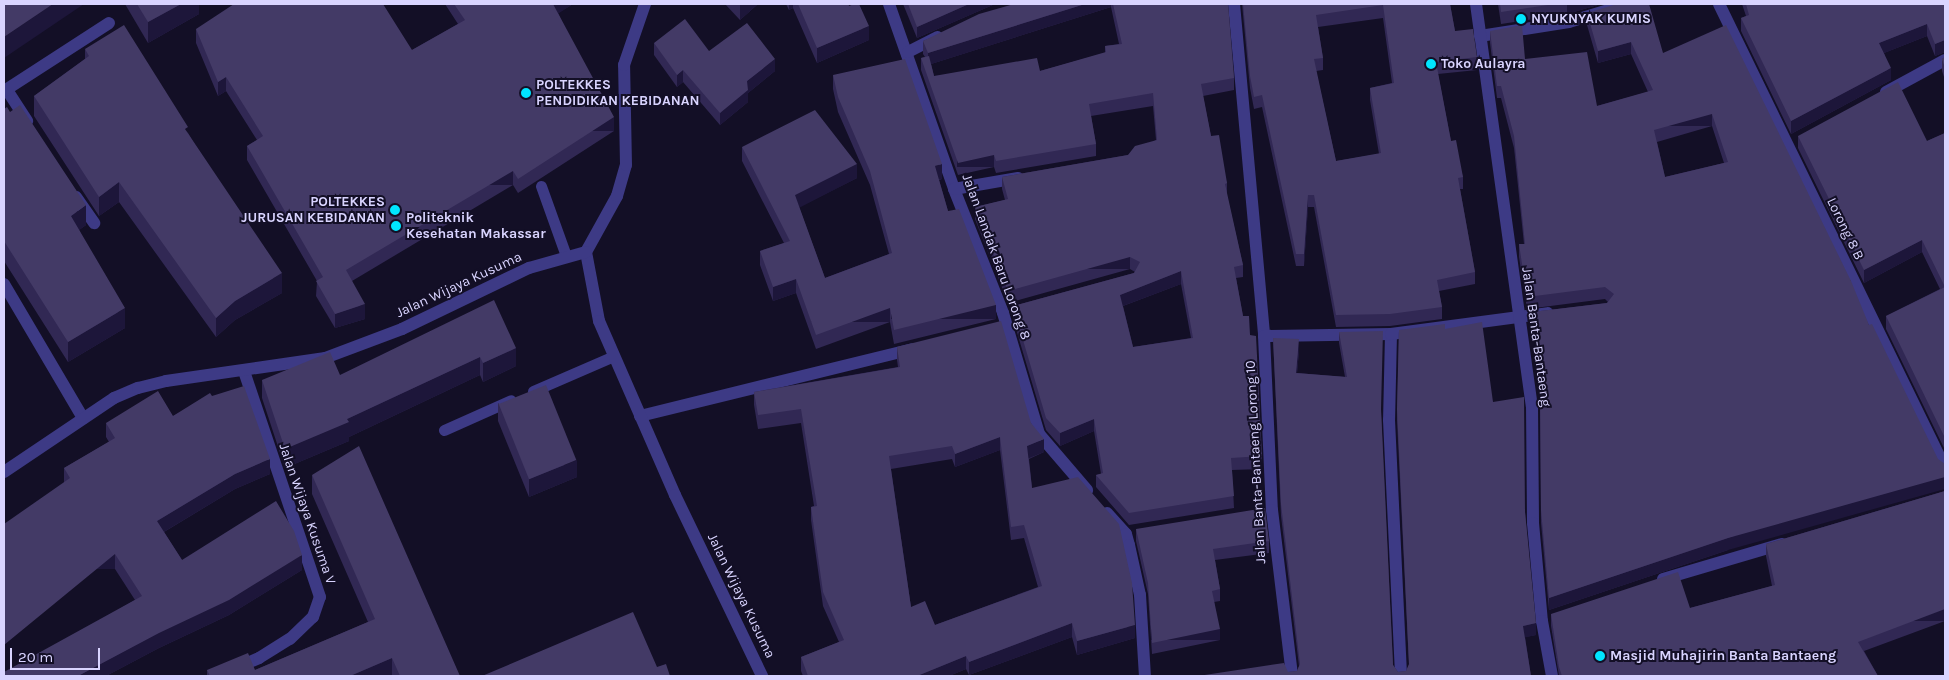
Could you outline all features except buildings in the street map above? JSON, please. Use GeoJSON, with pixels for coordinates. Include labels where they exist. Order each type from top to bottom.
{"type":"FeatureCollection","features":[{"type":"Feature","properties":{"kind":"street"},"geometry":{"type":"LineString","coordinates":[[586,252],[617,196],[626,165],[624,65],[645,4]]}},
{"type":"Feature","properties":{"kind":"street","name":"Jalan Landak Baru Lorong 8"},"geometry":{"type":"LineString","coordinates":[[889,4],[908,52],[954,189],[1005,319],[1039,434],[1097,502],[1132,532],[1140,594],[1145,676]]}},
{"type":"Feature","properties":{"kind":"street","name":"Jalan Banta-Bantaeng Lorong 10"},"geometry":{"type":"LineString","coordinates":[[1234,4],[1264,336],[1267,511],[1292,676]]}},
{"type":"Feature","properties":{"kind":"street","name":"Jalan Banta-Bantaeng"},"geometry":{"type":"LineString","coordinates":[[1476,4],[1532,406],[1533,523],[1542,622],[1552,676]]}},
{"type":"Feature","properties":{"kind":"street"},"geometry":{"type":"LineString","coordinates":[[1480,36],[1569,22],[1628,4]]}},
{"type":"Feature","properties":{"kind":"street","name":"Lorong 8 B"},"geometry":{"type":"LineString","coordinates":[[1719,4],[1791,143],[1945,468]]}},
{"type":"Feature","properties":{"kind":"street"},"geometry":{"type":"LineString","coordinates":[[36,136],[5,91],[108,23]]}},
{"type":"Feature","properties":{"kind":"street"},"geometry":{"type":"LineString","coordinates":[[908,52],[946,33]]}},
{"type":"Feature","properties":{"kind":"street"},"geometry":{"type":"LineString","coordinates":[[1875,98],[1945,60]]}},
{"type":"Feature","properties":{"kind":"street"},"geometry":{"type":"LineString","coordinates":[[954,189],[1031,176]]}},
{"type":"Feature","properties":{"kind":"street"},"geometry":{"type":"LineString","coordinates":[[66,182],[94,223]]}},
{"type":"Feature","properties":{"kind":"street","name":"Jalan Wijaya Kusuma"},"geometry":{"type":"LineString","coordinates":[[4,472],[114,398],[138,388],[166,381],[300,364],[369,343],[483,287],[566,256],[586,252],[599,321],[640,416],[762,676]]}},
{"type":"Feature","properties":{"kind":"street"},"geometry":{"type":"LineString","coordinates":[[4,284],[83,418]]}},
{"type":"Feature","properties":{"kind":"street"},"geometry":{"type":"LineString","coordinates":[[1264,336],[1391,334],[1566,311]]}},
{"type":"Feature","properties":{"kind":"street"},"geometry":{"type":"LineString","coordinates":[[1391,334],[1389,420],[1401,676]]}},
{"type":"Feature","properties":{"kind":"street"},"geometry":{"type":"LineString","coordinates":[[640,416],[924,347]]}},
{"type":"Feature","properties":{"kind":"street","name":"Jalan Wijaya Kusuma V"},"geometry":{"type":"LineString","coordinates":[[218,676],[261,662],[307,625],[313,617],[320,597],[244,370]]}},
{"type":"Feature","properties":{"kind":"street"},"geometry":{"type":"LineString","coordinates":[[1647,585],[1795,540]]}},
{"type":"Feature","properties":{"kind":"street"},"geometry":{"type":"LineString","coordinates":[[1542,622],[1560,616]]}},
{"type":"Feature","properties":{"kind":"lane"},"geometry":{"type":"LineString","coordinates":[[541,186],[566,256]]}},
{"type":"Feature","properties":{"kind":"lane"},"geometry":{"type":"LineString","coordinates":[[444,430],[614,356]]}},
{"type":"Feature","properties":{"kind":"place","name":"NYUKNYAK KUMIS"},"geometry":{"type":"Point","coordinates":[1521,19]}},
{"type":"Feature","properties":{"kind":"place","name":"Toko Aulayra"},"geometry":{"type":"Point","coordinates":[1431,64]}},
{"type":"Feature","properties":{"kind":"place","name":"POLTEKKES PENDIDIKAN KEBIDANAN"},"geometry":{"type":"Point","coordinates":[526,93]}},
{"type":"Feature","properties":{"kind":"place","name":"POLTEKKES JURUSAN KEBIDANAN"},"geometry":{"type":"Point","coordinates":[395,210]}},
{"type":"Feature","properties":{"kind":"place","name":"Politeknik Kesehatan Makassar"},"geometry":{"type":"Point","coordinates":[396,226]}},
{"type":"Feature","properties":{"kind":"place","name":"Masjid Muhajirin Banta Bantaeng"},"geometry":{"type":"Point","coordinates":[1600,656]}}]}
